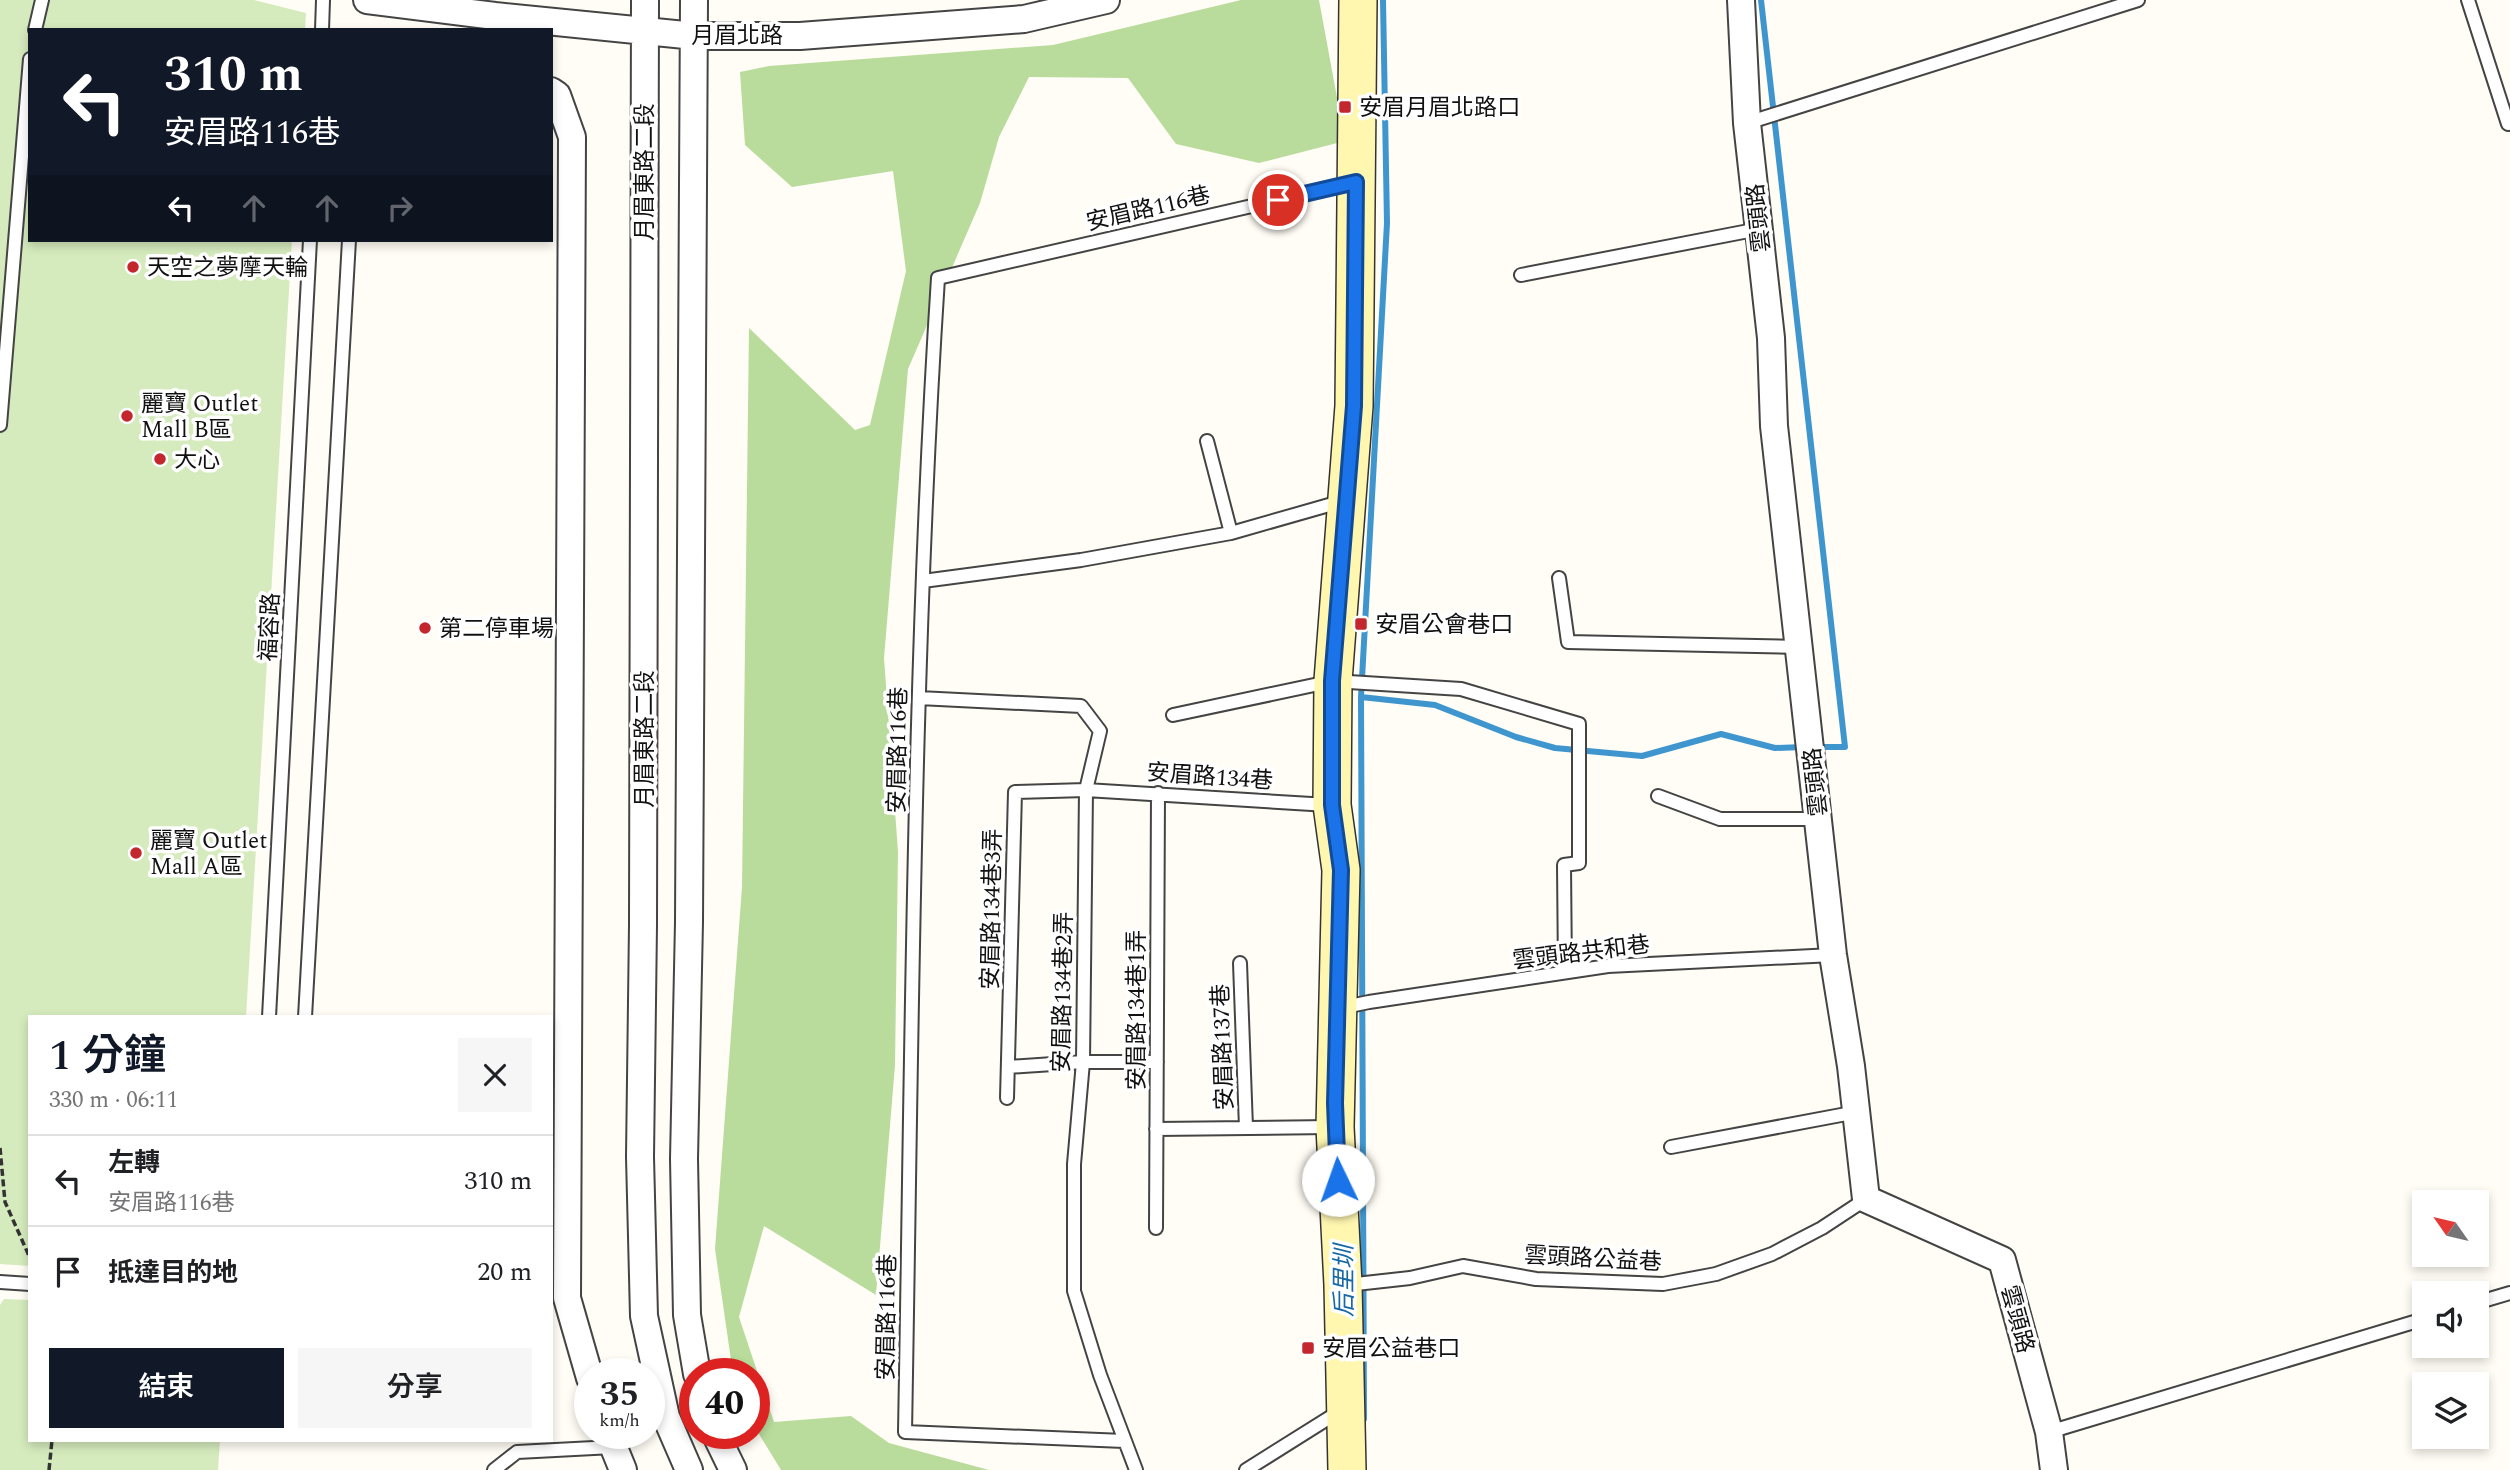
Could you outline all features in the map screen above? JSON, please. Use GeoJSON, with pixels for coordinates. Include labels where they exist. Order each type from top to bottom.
{"type":"FeatureCollection","features":[{"type":"Feature","properties":{"kind":"street","name":"月眉北路"},"geometry":{"type":"LineString","coordinates":[[368,0],[695,36],[800,36],[1024,19],[1106,0]]}},
{"type":"Feature","properties":{"kind":"street","name":"月眉東路二段"},"geometry":{"type":"LineString","coordinates":[[645,0],[640,1157],[644,1316],[666,1417],[689,1470]]}},
{"type":"Feature","properties":{"kind":"street","name":"月眉東路二段"},"geometry":{"type":"LineString","coordinates":[[694,0],[689,908],[684,1159],[687,1315],[694,1358]]}},
{"type":"Feature","properties":{"kind":"street"},"geometry":{"type":"LineString","coordinates":[[1347,1470],[1343,1285],[1335,1127],[1341,870],[1332,805],[1332,681],[1354,406],[1358,0]]}},
{"type":"Feature","properties":{"kind":"street","name":"雲頭路"},"geometry":{"type":"LineString","coordinates":[[1741,0],[1747,123],[1771,338],[1774,426],[1833,955],[1857,1112],[1867,1199],[2002,1261],[2049,1432],[2054,1470]]}},
{"type":"Feature","properties":{"kind":"street"},"geometry":{"type":"LineString","coordinates":[[553,92],[557,95],[572,137],[559,1297],[582,1358]]}},
{"type":"Feature","properties":{"kind":"street"},"geometry":{"type":"LineString","coordinates":[[723,1449],[733,1470]]}},
{"type":"Feature","properties":{"kind":"lane"},"geometry":{"type":"LineString","coordinates":[[35,28],[42,0]]}},
{"type":"Feature","properties":{"kind":"lane"},"geometry":{"type":"LineString","coordinates":[[321,28],[323,0]]}},
{"type":"Feature","properties":{"kind":"lane"},"geometry":{"type":"LineString","coordinates":[[1747,123],[2138,0]]}},
{"type":"Feature","properties":{"kind":"lane"},"geometry":{"type":"LineString","coordinates":[[2468,0],[2508,124]]}},
{"type":"Feature","properties":{"kind":"lane"},"geometry":{"type":"LineString","coordinates":[[0,425],[28,83]]}},
{"type":"Feature","properties":{"kind":"lane","name":"安眉路116巷"},"geometry":{"type":"LineString","coordinates":[[1124,1441],[905,1432],[919,698],[927,447],[938,278],[1356,182]]}},
{"type":"Feature","properties":{"kind":"lane"},"geometry":{"type":"LineString","coordinates":[[1521,275],[1759,229]]}},
{"type":"Feature","properties":{"kind":"lane","name":"福容路"},"geometry":{"type":"LineString","coordinates":[[269,1015],[310,242]]}},
{"type":"Feature","properties":{"kind":"lane"},"geometry":{"type":"LineString","coordinates":[[305,1015],[349,242]]}},
{"type":"Feature","properties":{"kind":"lane"},"geometry":{"type":"LineString","coordinates":[[1207,441],[1231,533]]}},
{"type":"Feature","properties":{"kind":"lane"},"geometry":{"type":"LineString","coordinates":[[923,581],[1081,560],[1231,533],[1347,500]]}},
{"type":"Feature","properties":{"kind":"lane"},"geometry":{"type":"LineString","coordinates":[[1559,578],[1568,642],[1800,647]]}},
{"type":"Feature","properties":{"kind":"lane"},"geometry":{"type":"LineString","coordinates":[[1173,715],[1332,681],[1461,689],[1579,724],[1579,863],[1564,865],[1565,972]]}},
{"type":"Feature","properties":{"kind":"lane","name":"安眉路134巷2弄"},"geometry":{"type":"LineString","coordinates":[[919,698],[1081,706],[1100,731],[1086,790],[1083,1062],[1074,1164],[1074,1291],[1124,1441]]}},
{"type":"Feature","properties":{"kind":"lane","name":"安眉路134巷"},"geometry":{"type":"LineString","coordinates":[[1086,790],[1332,805]]}},
{"type":"Feature","properties":{"kind":"lane","name":"安眉路134巷3弄"},"geometry":{"type":"LineString","coordinates":[[1007,1098],[1015,792],[1086,790]]}},
{"type":"Feature","properties":{"kind":"lane","name":"安眉路134巷1弄"},"geometry":{"type":"LineString","coordinates":[[1156,1228],[1158,793]]}},
{"type":"Feature","properties":{"kind":"lane"},"geometry":{"type":"LineString","coordinates":[[1658,796],[1720,819],[1819,819]]}},
{"type":"Feature","properties":{"kind":"lane","name":"雲頭路共和巷"},"geometry":{"type":"LineString","coordinates":[[1337,1009],[1608,966],[1833,955]]}},
{"type":"Feature","properties":{"kind":"lane","name":"安眉路137巷"},"geometry":{"type":"LineString","coordinates":[[1240,963],[1246,1128]]}},
{"type":"Feature","properties":{"kind":"lane"},"geometry":{"type":"LineString","coordinates":[[1008,1067],[1083,1062],[1157,1062]]}},
{"type":"Feature","properties":{"kind":"lane"},"geometry":{"type":"LineString","coordinates":[[1671,1147],[1857,1112]]}},
{"type":"Feature","properties":{"kind":"lane","name":"安眉路137巷"},"geometry":{"type":"LineString","coordinates":[[1156,1129],[1335,1127]]}},
{"type":"Feature","properties":{"kind":"lane","name":"雲頭路公益巷"},"geometry":{"type":"LineString","coordinates":[[1343,1285],[1410,1278],[1463,1266],[1535,1279],[1663,1284],[1716,1274],[1772,1254],[1822,1228],[1867,1199]]}},
{"type":"Feature","properties":{"kind":"lane"},"geometry":{"type":"LineString","coordinates":[[0,1282],[28,1284]]}},
{"type":"Feature","properties":{"kind":"lane"},"geometry":{"type":"LineString","coordinates":[[2489,1299],[2510,1293]]}},
{"type":"Feature","properties":{"kind":"lane"},"geometry":{"type":"LineString","coordinates":[[2049,1432],[2412,1323]]}},
{"type":"Feature","properties":{"kind":"lane"},"geometry":{"type":"LineString","coordinates":[[1246,1470],[1346,1407]]}},
{"type":"Feature","properties":{"kind":"lane"},"geometry":{"type":"LineString","coordinates":[[1124,1441],[1136,1470]]}},
{"type":"Feature","properties":{"kind":"lane"},"geometry":{"type":"LineString","coordinates":[[494,1470],[517,1452],[615,1450]]}},
{"type":"Feature","properties":{"kind":"path"},"geometry":{"type":"LineString","coordinates":[[0,1148],[5,1202],[28,1254]]}},
{"type":"Feature","properties":{"kind":"path"},"geometry":{"type":"LineString","coordinates":[[49,1470],[52,1442]]}},
{"type":"Feature","properties":{"kind":"green space"},"geometry":{"type":"Polygon","coordinates":[[[0,0],[254,0],[306,13],[305,28],[28,28],[28,242],[292,242],[246,1015],[28,1015],[28,1266],[0,1264],[0,0]]]}},
{"type":"Feature","properties":{"kind":"green space"},"geometry":{"type":"Polygon","coordinates":[[[1241,0],[1319,0],[1345,141],[1259,163],[1176,144],[1128,78],[1029,77],[999,137],[980,203],[908,369],[884,658],[898,852],[895,1065],[876,1295],[764,1226],[739,1317],[753,1358],[731,1358],[715,1249],[742,887],[749,328],[855,430],[870,425],[906,271],[893,171],[792,187],[745,145],[740,72],[769,66],[1053,45],[1241,0]]]}},
{"type":"Feature","properties":{"kind":"green space"},"geometry":{"type":"Polygon","coordinates":[[[4,1299],[28,1300],[28,1442],[220,1442],[218,1470],[0,1470],[0,1305],[4,1299]]]}},
{"type":"Feature","properties":{"kind":"green space"},"geometry":{"type":"Polygon","coordinates":[[[770,1410],[774,1422],[851,1416],[889,1443],[989,1470],[781,1470],[768,1449],[770,1410]]]}},
{"type":"Feature","properties":{"kind":"waterway","name":"后里圳"},"geometry":{"type":"LineString","coordinates":[[1364,1419],[1361,697],[1387,223],[1383,0]]}},
{"type":"Feature","properties":{"kind":"waterway"},"geometry":{"type":"LineString","coordinates":[[1761,0],[1845,747],[1818,747]]}},
{"type":"Feature","properties":{"kind":"waterway"},"geometry":{"type":"LineString","coordinates":[[1361,697],[1435,705],[1516,737],[1555,748],[1642,756],[1721,734],[1775,748],[1803,747]]}},
{"type":"Feature","properties":{"kind":"place","name":"安眉月眉北路口"},"geometry":{"type":"Point","coordinates":[1345,107]}},
{"type":"Feature","properties":{"kind":"place","name":"天空之夢摩天輪"},"geometry":{"type":"Point","coordinates":[133,267]}},
{"type":"Feature","properties":{"kind":"place","name":"麗寶 Outlet Mall B區"},"geometry":{"type":"Point","coordinates":[127,416]}},
{"type":"Feature","properties":{"kind":"place","name":"大心"},"geometry":{"type":"Point","coordinates":[160,459]}},
{"type":"Feature","properties":{"kind":"place","name":"安眉公會巷口"},"geometry":{"type":"Point","coordinates":[1361,624]}},
{"type":"Feature","properties":{"kind":"place","name":"第二停車場"},"geometry":{"type":"Point","coordinates":[425,628]}},
{"type":"Feature","properties":{"kind":"place","name":"麗寶 Outlet Mall A區"},"geometry":{"type":"Point","coordinates":[136,853]}},
{"type":"Feature","properties":{"kind":"place","name":"安眉公益巷口"},"geometry":{"type":"Point","coordinates":[1308,1348]}},
{"type":"Feature","properties":{"kind":"route"},"geometry":{"type":"LineString","coordinates":[[1278,200],[1356,182],[1354,406],[1332,681],[1332,805],[1341,870],[1335,1103],[1338,1180]]}}]}
